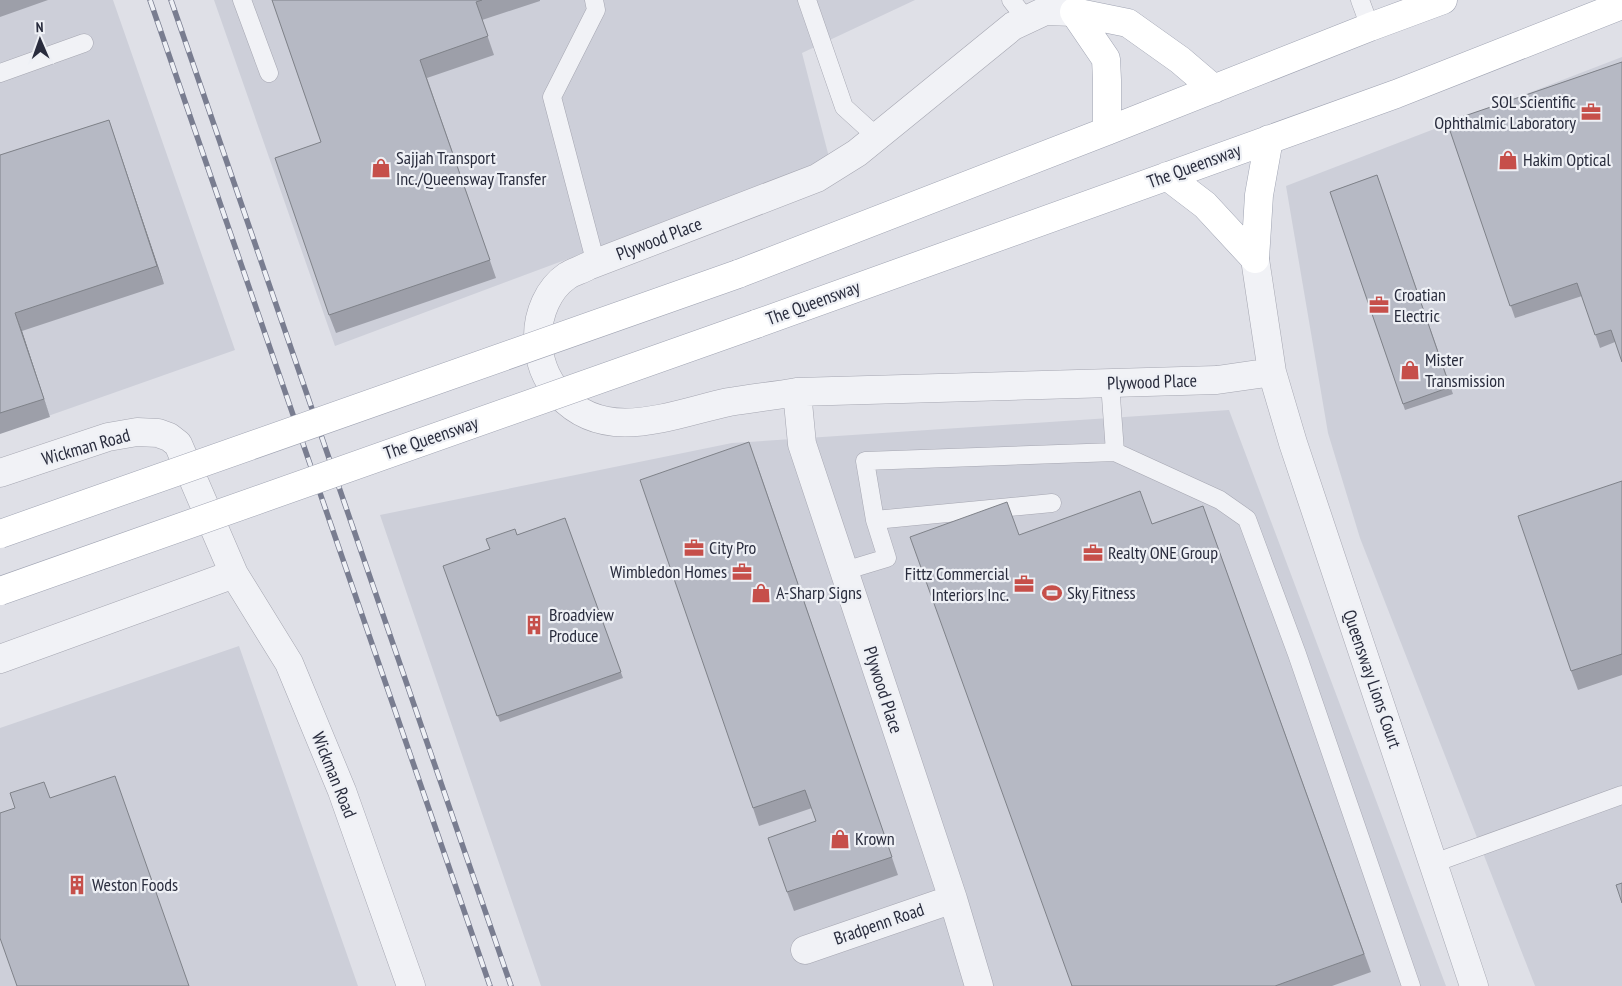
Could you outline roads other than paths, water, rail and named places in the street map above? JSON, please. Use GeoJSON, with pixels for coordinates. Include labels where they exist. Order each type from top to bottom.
{"type":"FeatureCollection","features":[{"type":"Feature","properties":{"kind":"main road"},"geometry":{"type":"LineString","coordinates":[[0,534],[738,274],[1443,0]]}},
{"type":"Feature","properties":{"kind":"main road","name":"The Queensway"},"geometry":{"type":"LineString","coordinates":[[0,591],[756,324],[1396,94],[1622,5]]}},
{"type":"Feature","properties":{"kind":"main road"},"geometry":{"type":"LineString","coordinates":[[1075,6],[1128,23],[1180,60],[1214,89]]}},
{"type":"Feature","properties":{"kind":"main road"},"geometry":{"type":"LineString","coordinates":[[1075,6],[1106,59],[1108,80],[1107,131]]}},
{"type":"Feature","properties":{"kind":"main road"},"geometry":{"type":"LineString","coordinates":[[1255,259],[1259,194],[1268,139]]}},
{"type":"Feature","properties":{"kind":"main road"},"geometry":{"type":"LineString","coordinates":[[1168,176],[1205,205],[1255,259]]}},
{"type":"Feature","properties":{"kind":"street","name":"Plywood Place"},"geometry":{"type":"LineString","coordinates":[[1075,6],[1045,11],[1019,10],[1013,26],[857,153],[817,178],[567,277],[554,289],[543,307],[538,327],[538,348],[543,370],[553,388],[568,403],[585,415],[606,422],[626,423],[656,420],[730,402],[797,392],[1217,380],[1272,372]]}},
{"type":"Feature","properties":{"kind":"street"},"geometry":{"type":"LineString","coordinates":[[1255,259],[1272,372]]}},
{"type":"Feature","properties":{"kind":"street","name":"Queensway Lions Court"},"geometry":{"type":"LineString","coordinates":[[1272,372],[1344,599],[1474,986]]}},
{"type":"Feature","properties":{"kind":"street","name":"Plywood Place"},"geometry":{"type":"LineString","coordinates":[[797,392],[802,444],[953,899],[979,986]]}},
{"type":"Feature","properties":{"kind":"street","name":"Wickman Road"},"geometry":{"type":"LineString","coordinates":[[0,473],[108,437],[137,432],[158,433],[169,437],[178,444],[234,574],[289,663],[342,791],[411,986]]}},
{"type":"Feature","properties":{"kind":"street"},"geometry":{"type":"LineString","coordinates":[[0,659],[234,574]]}},
{"type":"Feature","properties":{"kind":"street","name":"Bradpenn Road"},"geometry":{"type":"LineString","coordinates":[[805,950],[953,899]]}},
{"type":"Feature","properties":{"kind":"lane"},"geometry":{"type":"LineString","coordinates":[[242,0],[269,73]]}},
{"type":"Feature","properties":{"kind":"lane"},"geometry":{"type":"LineString","coordinates":[[594,0],[596,10],[552,97],[596,264]]}},
{"type":"Feature","properties":{"kind":"lane"},"geometry":{"type":"LineString","coordinates":[[806,0],[844,107],[877,137]]}},
{"type":"Feature","properties":{"kind":"lane"},"geometry":{"type":"LineString","coordinates":[[1360,0],[1370,27]]}},
{"type":"Feature","properties":{"kind":"lane"},"geometry":{"type":"LineString","coordinates":[[0,73],[84,43]]}},
{"type":"Feature","properties":{"kind":"lane"},"geometry":{"type":"LineString","coordinates":[[1110,383],[1115,452]]}},
{"type":"Feature","properties":{"kind":"lane"},"geometry":{"type":"LineString","coordinates":[[844,571],[887,558],[875,520],[864,461],[1115,452],[1220,500],[1248,520],[1297,654],[1411,986]]}},
{"type":"Feature","properties":{"kind":"lane"},"geometry":{"type":"LineString","coordinates":[[875,520],[1052,503]]}},
{"type":"Feature","properties":{"kind":"lane"},"geometry":{"type":"LineString","coordinates":[[1434,863],[1622,795]]}},
{"type":"Feature","properties":{"kind":"railway"},"geometry":{"type":"LineString","coordinates":[[150,0],[490,986]]}},
{"type":"Feature","properties":{"kind":"railway"},"geometry":{"type":"LineString","coordinates":[[171,0],[511,986]]}},
{"type":"Feature","properties":{"kind":"place","name":"SOL Scientific Ophthalmic Laboratory"},"geometry":{"type":"Point","coordinates":[1591,112]}},
{"type":"Feature","properties":{"kind":"place","name":"Hakim Optical"},"geometry":{"type":"Point","coordinates":[1508,160]}},
{"type":"Feature","properties":{"kind":"place","name":"Sajjah Transport Inc./Queensway Transfer"},"geometry":{"type":"Point","coordinates":[381,168]}},
{"type":"Feature","properties":{"kind":"place","name":"Croatian Electric"},"geometry":{"type":"Point","coordinates":[1379,305]}},
{"type":"Feature","properties":{"kind":"place","name":"Mister Transmission"},"geometry":{"type":"Point","coordinates":[1410,370]}},
{"type":"Feature","properties":{"kind":"place","name":"City Pro"},"geometry":{"type":"Point","coordinates":[694,548]}},
{"type":"Feature","properties":{"kind":"place","name":"Realty ONE Group"},"geometry":{"type":"Point","coordinates":[1093,553]}},
{"type":"Feature","properties":{"kind":"place","name":"Wimbledon Homes"},"geometry":{"type":"Point","coordinates":[742,572]}},
{"type":"Feature","properties":{"kind":"place","name":"Fittz Commercial Interiors Inc."},"geometry":{"type":"Point","coordinates":[1024,584]}},
{"type":"Feature","properties":{"kind":"place","name":"A-Sharp Signs"},"geometry":{"type":"Point","coordinates":[761,593]}},
{"type":"Feature","properties":{"kind":"place","name":"Sky Fitness"},"geometry":{"type":"Point","coordinates":[1052,593]}},
{"type":"Feature","properties":{"kind":"place","name":"Broadview Produce"},"geometry":{"type":"Point","coordinates":[534,625]}},
{"type":"Feature","properties":{"kind":"place","name":"Krown"},"geometry":{"type":"Point","coordinates":[840,839]}},
{"type":"Feature","properties":{"kind":"place","name":"Weston Foods"},"geometry":{"type":"Point","coordinates":[77,885]}}]}
